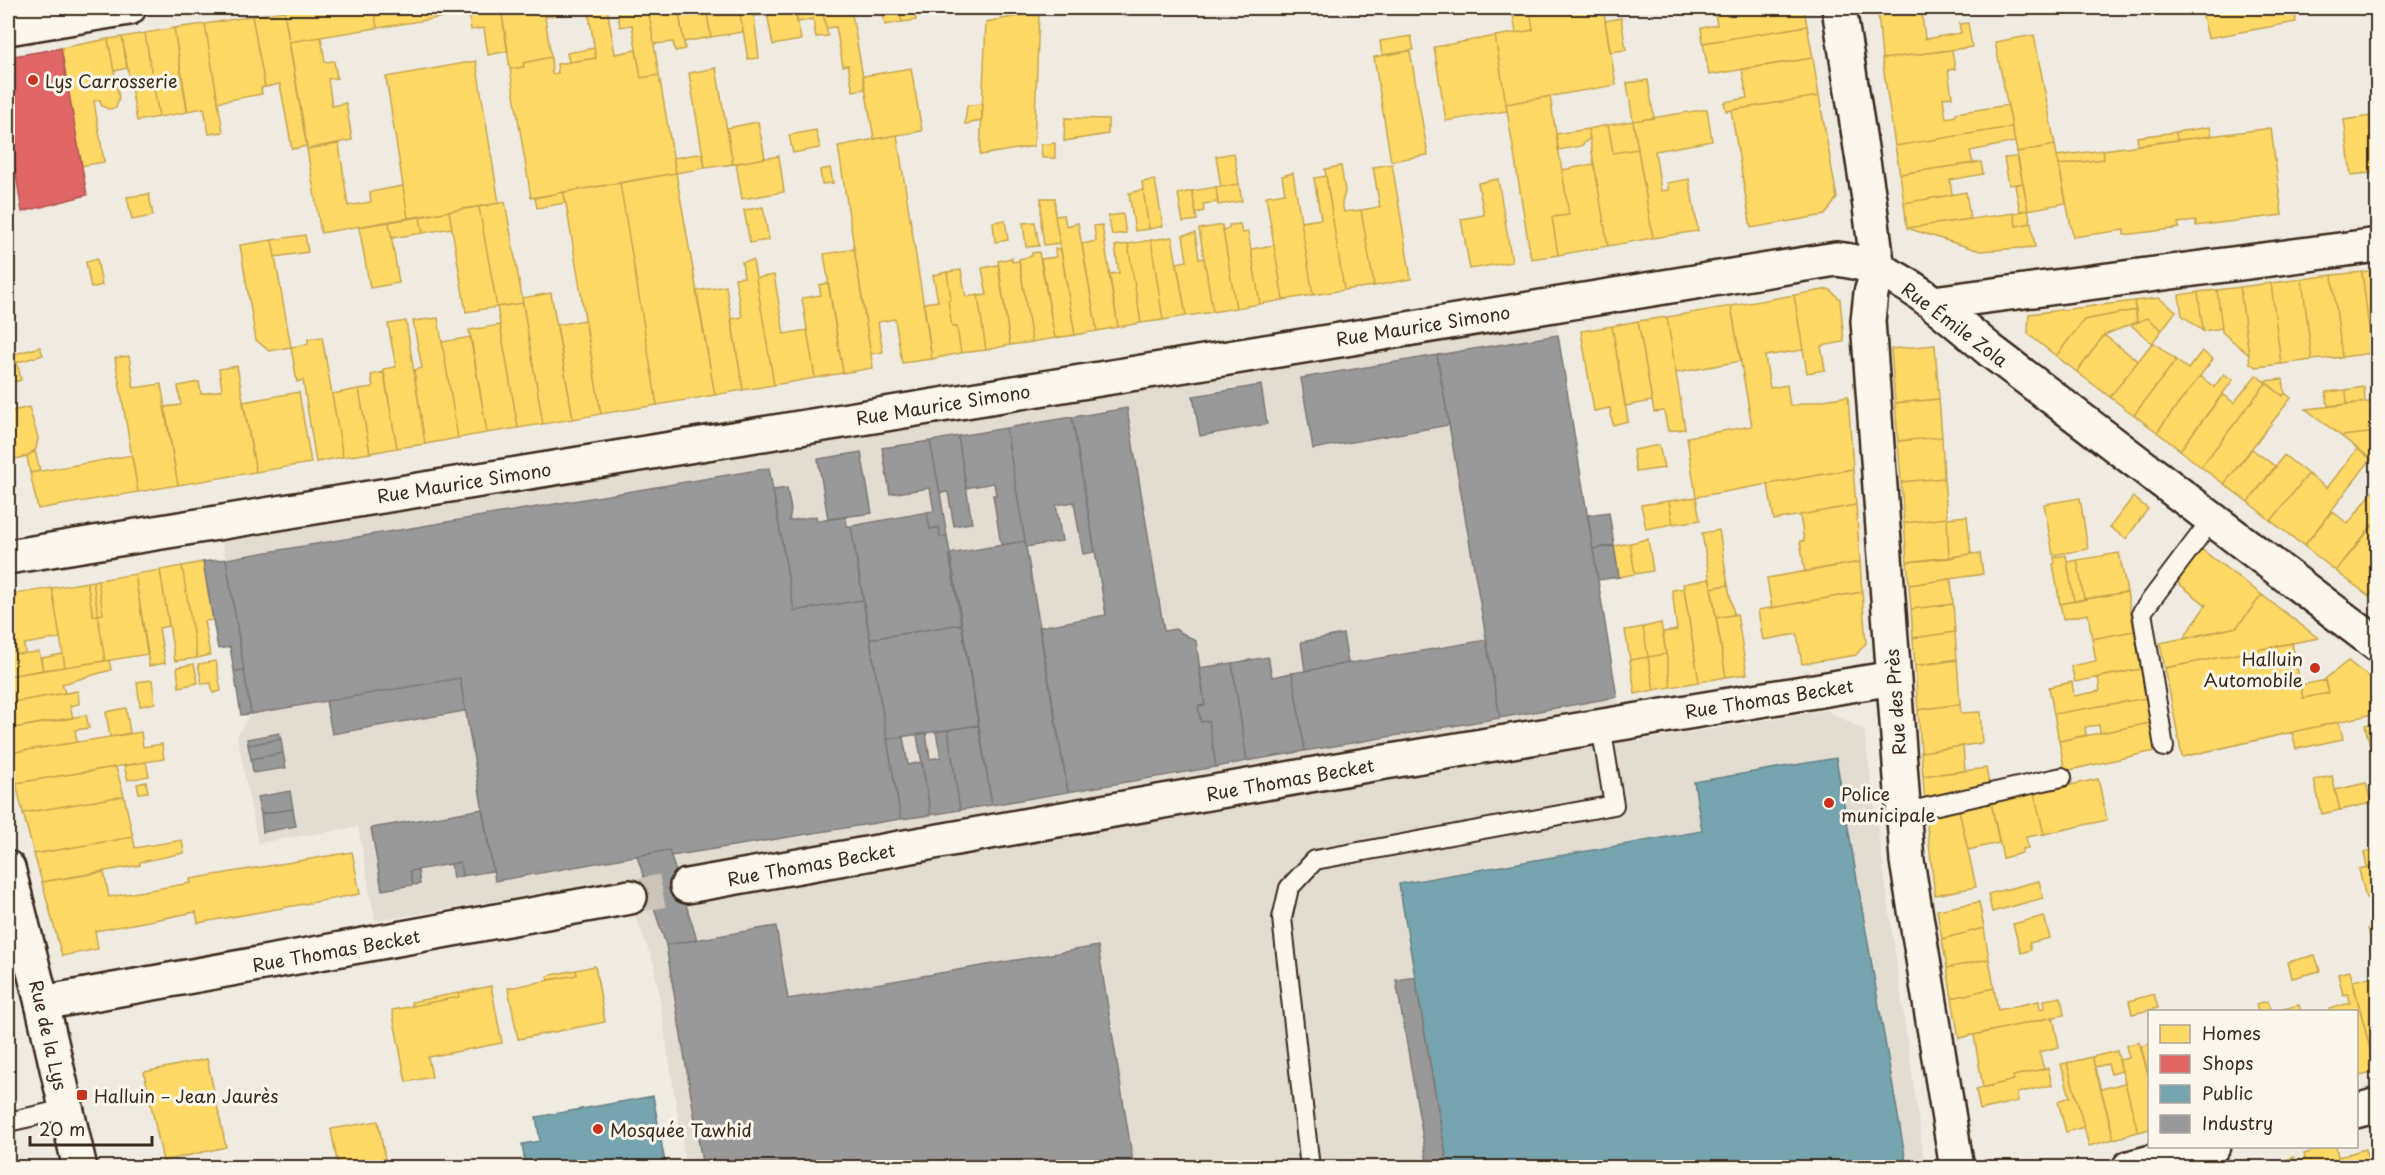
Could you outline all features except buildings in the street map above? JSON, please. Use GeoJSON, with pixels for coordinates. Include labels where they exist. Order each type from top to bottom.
{"type":"FeatureCollection","features":[{"type":"Feature","properties":{"kind":"street"},"geometry":{"type":"LineString","coordinates":[[8,28],[38,15],[129,8]]}},
{"type":"Feature","properties":{"kind":"street"},"geometry":{"type":"LineString","coordinates":[[1839,8],[1878,270]]}},
{"type":"Feature","properties":{"kind":"street"},"geometry":{"type":"LineString","coordinates":[[1933,303],[2378,245]]}},
{"type":"Feature","properties":{"kind":"street","name":"Rue Maurice Simono"},"geometry":{"type":"LineString","coordinates":[[8,557],[1827,260],[1849,261],[1878,270]]}},
{"type":"Feature","properties":{"kind":"street","name":"Rue Émile Zola"},"geometry":{"type":"LineString","coordinates":[[1878,270],[1933,303],[1991,351],[2378,645]]}},
{"type":"Feature","properties":{"kind":"street","name":"Rue des Près"},"geometry":{"type":"LineString","coordinates":[[1878,270],[1871,293],[1868,321],[1902,813],[1909,873],[1957,1167]]}},
{"type":"Feature","properties":{"kind":"street","name":"Rue Thomas Becket"},"geometry":{"type":"LineString","coordinates":[[687,886],[1349,768],[1893,678]]}},
{"type":"Feature","properties":{"kind":"street","name":"Rue de la Lys"},"geometry":{"type":"LineString","coordinates":[[8,868],[80,1167]]}},
{"type":"Feature","properties":{"kind":"street","name":"Rue Thomas Becket"},"geometry":{"type":"LineString","coordinates":[[42,1003],[630,897]]}},
{"type":"Feature","properties":{"kind":"street"},"geometry":{"type":"LineString","coordinates":[[2358,1111],[2377,1106]]}},
{"type":"Feature","properties":{"kind":"street"},"geometry":{"type":"LineString","coordinates":[[2129,1167],[2205,1148]]}},
{"type":"Feature","properties":{"kind":"lane"},"geometry":{"type":"LineString","coordinates":[[2164,747],[2142,612],[2212,519]]}},
{"type":"Feature","properties":{"kind":"lane"},"geometry":{"type":"LineString","coordinates":[[1310,1167],[1282,918],[1289,888],[1315,860],[1614,805],[1601,726]]}},
{"type":"Feature","properties":{"kind":"lane"},"geometry":{"type":"LineString","coordinates":[[1902,813],[2062,777]]}},
{"type":"Feature","properties":{"kind":"lane"},"geometry":{"type":"LineString","coordinates":[[8,1122],[66,1109]]}},
{"type":"Feature","properties":{"kind":"shaded area"},"geometry":{"type":"Polygon","coordinates":[[[1556,322],[1617,697],[1633,742],[1826,710],[1864,730],[1925,1167],[686,1167],[654,964],[621,880],[375,921],[358,827],[258,843],[237,736],[251,713],[226,559],[220,537],[1556,322]]]}},
{"type":"Feature","properties":{"kind":"tunnel"},"geometry":{"type":"LineString","coordinates":[[630,897],[687,886]]}},
{"type":"Feature","properties":{"kind":"place","name":"Lys Carrosserie"},"geometry":{"type":"Point","coordinates":[33,80]}},
{"type":"Feature","properties":{"kind":"place","name":"Halluin Automobile"},"geometry":{"type":"Point","coordinates":[2315,668]}},
{"type":"Feature","properties":{"kind":"place","name":"Police municipale"},"geometry":{"type":"Point","coordinates":[1829,803]}},
{"type":"Feature","properties":{"kind":"place","name":"Halluin – Jean Jaurès"},"geometry":{"type":"Point","coordinates":[82,1095]}},
{"type":"Feature","properties":{"kind":"place","name":"Mosquée Tawhid"},"geometry":{"type":"Point","coordinates":[598,1129]}}]}
